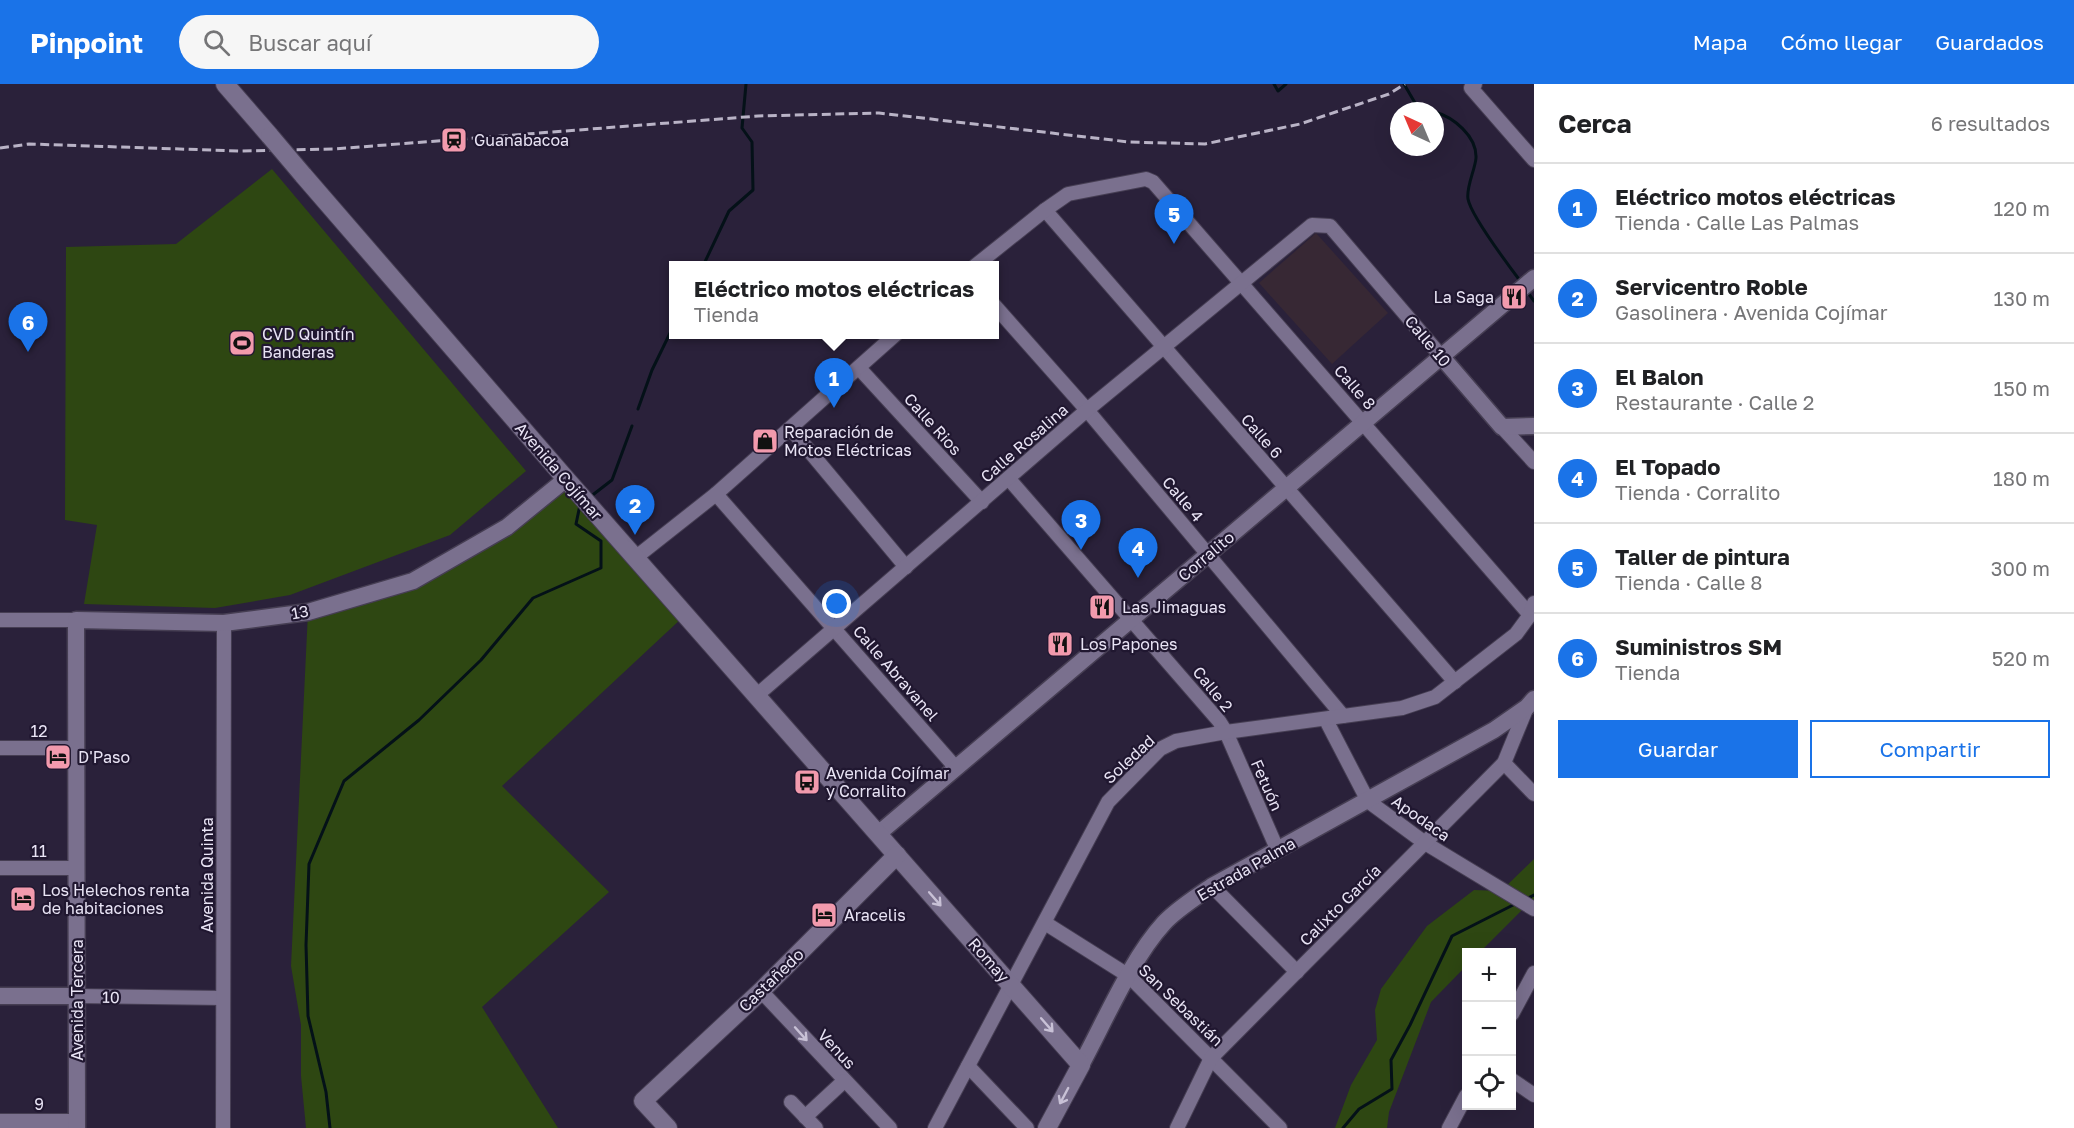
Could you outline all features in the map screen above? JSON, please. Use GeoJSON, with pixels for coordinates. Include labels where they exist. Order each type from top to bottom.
{"type":"FeatureCollection","features":[{"type":"Feature","properties":{"kind":"main road","name":"Avenida Cojímar"},"geometry":{"type":"LineString","coordinates":[[225,84],[585,501],[897,855]]}},
{"type":"Feature","properties":{"kind":"main road","name":"Romay"},"geometry":{"type":"LineString","coordinates":[[897,855],[1081,1065]]}},
{"type":"Feature","properties":{"kind":"main road","name":"Castañedo"},"geometry":{"type":"LineString","coordinates":[[668,1128],[643,1101],[762,991],[897,855]]}},
{"type":"Feature","properties":{"kind":"main road","name":"Estrada Palma"},"geometry":{"type":"LineString","coordinates":[[1047,1128],[1081,1065]]}},
{"type":"Feature","properties":{"kind":"street"},"geometry":{"type":"LineString","coordinates":[[1473,86],[1534,160]]}},
{"type":"Feature","properties":{"kind":"street","name":"Calle 8"},"geometry":{"type":"LineString","coordinates":[[1045,210],[1068,194],[1146,179],[1153,182],[1363,422],[1532,609]]}},
{"type":"Feature","properties":{"kind":"street"},"geometry":{"type":"LineString","coordinates":[[981,261],[1045,210]]}},
{"type":"Feature","properties":{"kind":"street","name":"Calle 6"},"geometry":{"type":"LineString","coordinates":[[1045,210],[1455,682]]}},
{"type":"Feature","properties":{"kind":"street","name":"Calle Rosalina"},"geometry":{"type":"LineString","coordinates":[[756,696],[1163,346],[1312,225],[1320,224]]}},
{"type":"Feature","properties":{"kind":"street","name":"Calle 10"},"geometry":{"type":"LineString","coordinates":[[1320,224],[1330,226],[1534,462]]}},
{"type":"Feature","properties":{"kind":"street","name":"Corralito"},"geometry":{"type":"LineString","coordinates":[[878,834],[1533,279]]}},
{"type":"Feature","properties":{"kind":"street","name":"Calle 4"},"geometry":{"type":"LineString","coordinates":[[999,311],[1087,410],[1343,716]]}},
{"type":"Feature","properties":{"kind":"street"},"geometry":{"type":"LineString","coordinates":[[635,558],[716,494],[891,339]]}},
{"type":"Feature","properties":{"kind":"street","name":"Calle Rios"},"geometry":{"type":"LineString","coordinates":[[859,368],[982,502]]}},
{"type":"Feature","properties":{"kind":"street"},"geometry":{"type":"LineString","coordinates":[[1502,427],[1534,426]]}},
{"type":"Feature","properties":{"kind":"street"},"geometry":{"type":"LineString","coordinates":[[791,429],[906,567]]}},
{"type":"Feature","properties":{"kind":"street","name":"13"},"geometry":{"type":"LineString","coordinates":[[0,620],[224,623],[308,612],[412,581],[507,527],[566,479]]}},
{"type":"Feature","properties":{"kind":"street","name":"Calle 2"},"geometry":{"type":"LineString","coordinates":[[1009,479],[1226,732]]}},
{"type":"Feature","properties":{"kind":"street","name":"Calle Abravanel"},"geometry":{"type":"LineString","coordinates":[[716,494],[956,768]]}},
{"type":"Feature","properties":{"kind":"street","name":"Soledad"},"geometry":{"type":"LineString","coordinates":[[935,1128],[1108,802],[1119,789],[1168,745],[1176,741],[1226,732],[1402,708],[1435,697],[1516,634],[1532,609]]}},
{"type":"Feature","properties":{"kind":"street","name":"Avenida Tercera"},"geometry":{"type":"LineString","coordinates":[[76,620],[77,1124]]}},
{"type":"Feature","properties":{"kind":"street","name":"Avenida Quinta"},"geometry":{"type":"LineString","coordinates":[[223,1128],[224,623]]}},
{"type":"Feature","properties":{"kind":"street","name":"Calixto García"},"geometry":{"type":"LineString","coordinates":[[1177,1128],[1211,1058],[1504,763],[1531,703]]}},
{"type":"Feature","properties":{"kind":"street","name":"Estrada Palma"},"geometry":{"type":"LineString","coordinates":[[1081,1065],[1148,943],[1164,923],[1212,886],[1494,730],[1531,703]]}},
{"type":"Feature","properties":{"kind":"street","name":"Apodaca"},"geometry":{"type":"LineString","coordinates":[[1326,720],[1368,801],[1425,843],[1533,908]]}},
{"type":"Feature","properties":{"kind":"street","name":"Fetuón"},"geometry":{"type":"LineString","coordinates":[[1226,732],[1278,851]]}},
{"type":"Feature","properties":{"kind":"street","name":"12"},"geometry":{"type":"LineString","coordinates":[[0,748],[77,748]]}},
{"type":"Feature","properties":{"kind":"street"},"geometry":{"type":"LineString","coordinates":[[1504,763],[1534,794]]}},
{"type":"Feature","properties":{"kind":"street","name":"11"},"geometry":{"type":"LineString","coordinates":[[0,868],[77,868]]}},
{"type":"Feature","properties":{"kind":"street"},"geometry":{"type":"LineString","coordinates":[[1212,886],[1297,972]]}},
{"type":"Feature","properties":{"kind":"street","name":"San Sebastián"},"geometry":{"type":"LineString","coordinates":[[1045,922],[1130,976],[1280,1128]]}},
{"type":"Feature","properties":{"kind":"street"},"geometry":{"type":"LineString","coordinates":[[1516,1007],[1534,973]]}},
{"type":"Feature","properties":{"kind":"street","name":"Venus"},"geometry":{"type":"LineString","coordinates":[[762,991],[890,1128]]}},
{"type":"Feature","properties":{"kind":"street","name":"10"},"geometry":{"type":"LineString","coordinates":[[0,996],[223,998]]}},
{"type":"Feature","properties":{"kind":"street"},"geometry":{"type":"LineString","coordinates":[[968,1066],[1027,1128]]}},
{"type":"Feature","properties":{"kind":"street"},"geometry":{"type":"LineString","coordinates":[[805,1117],[844,1081]]}},
{"type":"Feature","properties":{"kind":"street"},"geometry":{"type":"LineString","coordinates":[[1516,1083],[1534,1095]]}},
{"type":"Feature","properties":{"kind":"street"},"geometry":{"type":"LineString","coordinates":[[791,1102],[816,1128]]}},
{"type":"Feature","properties":{"kind":"street"},"geometry":{"type":"LineString","coordinates":[[1449,1128],[1462,1105]]}},
{"type":"Feature","properties":{"kind":"street","name":"9"},"geometry":{"type":"LineString","coordinates":[[0,1121],[77,1124]]}},
{"type":"Feature","properties":{"kind":"shaded area"},"geometry":{"type":"Polygon","coordinates":[[[1316,233],[1388,313],[1332,364],[1259,283],[1316,233]]]}},
{"type":"Feature","properties":{"kind":"green space","name":"CVD Quintín Banderas"},"geometry":{"type":"Polygon","coordinates":[[[272,169],[526,471],[450,535],[290,595],[215,608],[84,604],[97,525],[65,520],[66,247],[176,244],[272,169]]]}},
{"type":"Feature","properties":{"kind":"green space"},"geometry":{"type":"Polygon","coordinates":[[[563,486],[682,618],[502,786],[609,892],[482,1007],[558,1128],[306,1128],[301,1076],[301,1025],[291,966],[308,612],[413,581],[563,486]]]}},
{"type":"Feature","properties":{"kind":"green space"},"geometry":{"type":"Polygon","coordinates":[[[1534,859],[1534,901],[1526,906],[1484,948],[1462,948],[1462,970],[1431,1002],[1389,1112],[1387,1128],[1335,1128],[1351,1085],[1377,1040],[1375,1010],[1381,989],[1427,926],[1474,890],[1501,891],[1534,859]]]}},
{"type":"Feature","properties":{"kind":"waterway"},"geometry":{"type":"LineString","coordinates":[[705,261],[729,211],[753,190],[752,142],[742,128],[746,84]]}},
{"type":"Feature","properties":{"kind":"waterway"},"geometry":{"type":"LineString","coordinates":[[1274,84],[1278,91],[1286,84]]}},
{"type":"Feature","properties":{"kind":"waterway"},"geometry":{"type":"LineString","coordinates":[[1404,84],[1414,102]]}},
{"type":"Feature","properties":{"kind":"waterway"},"geometry":{"type":"LineString","coordinates":[[1444,116],[1463,129],[1473,142],[1476,158],[1468,189],[1468,199],[1491,241],[1521,282]]}},
{"type":"Feature","properties":{"kind":"waterway"},"geometry":{"type":"LineString","coordinates":[[1526,290],[1534,301]]}},
{"type":"Feature","properties":{"kind":"waterway"},"geometry":{"type":"LineString","coordinates":[[638,409],[652,370],[669,335]]}},
{"type":"Feature","properties":{"kind":"waterway"},"geometry":{"type":"LineString","coordinates":[[590,497],[612,480],[632,426]]}},
{"type":"Feature","properties":{"kind":"waterway"},"geometry":{"type":"LineString","coordinates":[[330,1128],[326,1092],[308,1016],[306,945],[309,864],[344,781],[419,720],[481,660],[533,598],[601,568],[601,541],[576,524],[580,505]]}},
{"type":"Feature","properties":{"kind":"waterway"},"geometry":{"type":"LineString","coordinates":[[1526,899],[1534,895]]}},
{"type":"Feature","properties":{"kind":"waterway"},"geometry":{"type":"LineString","coordinates":[[1343,1128],[1359,1109],[1392,1089],[1391,1060],[1452,936],[1517,903]]}},
{"type":"Feature","properties":{"kind":"railway"},"geometry":{"type":"LineString","coordinates":[[0,148],[29,144],[239,151],[334,149],[758,116],[879,113],[1129,142],[1205,144],[1300,124],[1389,94],[1405,84]]}},
{"type":"Feature","properties":{"kind":"place","name":"Guanabacoa"},"geometry":{"type":"Point","coordinates":[454,140]}},
{"type":"Feature","properties":{"kind":"place","name":"Taller de pintura"},"geometry":{"type":"Point","coordinates":[1174,244]}},
{"type":"Feature","properties":{"kind":"place","name":"La Saga"},"geometry":{"type":"Point","coordinates":[1514,297]}},
{"type":"Feature","properties":{"kind":"place","name":"CVD Quintín Banderas"},"geometry":{"type":"Point","coordinates":[242,343]}},
{"type":"Feature","properties":{"kind":"place","name":"Suministros SM"},"geometry":{"type":"Point","coordinates":[28,352]}},
{"type":"Feature","properties":{"kind":"place","name":"Eléctrico motos eléctricas"},"geometry":{"type":"Point","coordinates":[834,408]}},
{"type":"Feature","properties":{"kind":"place","name":"Reparación de Motos Eléctricas"},"geometry":{"type":"Point","coordinates":[765,441]}},
{"type":"Feature","properties":{"kind":"place","name":"Servicentro Roble"},"geometry":{"type":"Point","coordinates":[635,535]}},
{"type":"Feature","properties":{"kind":"place","name":"El Balon"},"geometry":{"type":"Point","coordinates":[1081,550]}},
{"type":"Feature","properties":{"kind":"place","name":"El Topado"},"geometry":{"type":"Point","coordinates":[1138,578]}},
{"type":"Feature","properties":{"kind":"place","name":"Las Jimaguas"},"geometry":{"type":"Point","coordinates":[1102,607]}},
{"type":"Feature","properties":{"kind":"place","name":"Los Papones"},"geometry":{"type":"Point","coordinates":[1060,644]}},
{"type":"Feature","properties":{"kind":"place","name":"D'Paso"},"geometry":{"type":"Point","coordinates":[58,757]}},
{"type":"Feature","properties":{"kind":"place","name":"Avenida Cojímar y Corralito"},"geometry":{"type":"Point","coordinates":[807,782]}},
{"type":"Feature","properties":{"kind":"place","name":"Los Helechos renta de habitaciones"},"geometry":{"type":"Point","coordinates":[23,899]}},
{"type":"Feature","properties":{"kind":"place","name":"Aracelis"},"geometry":{"type":"Point","coordinates":[824,915]}}]}
